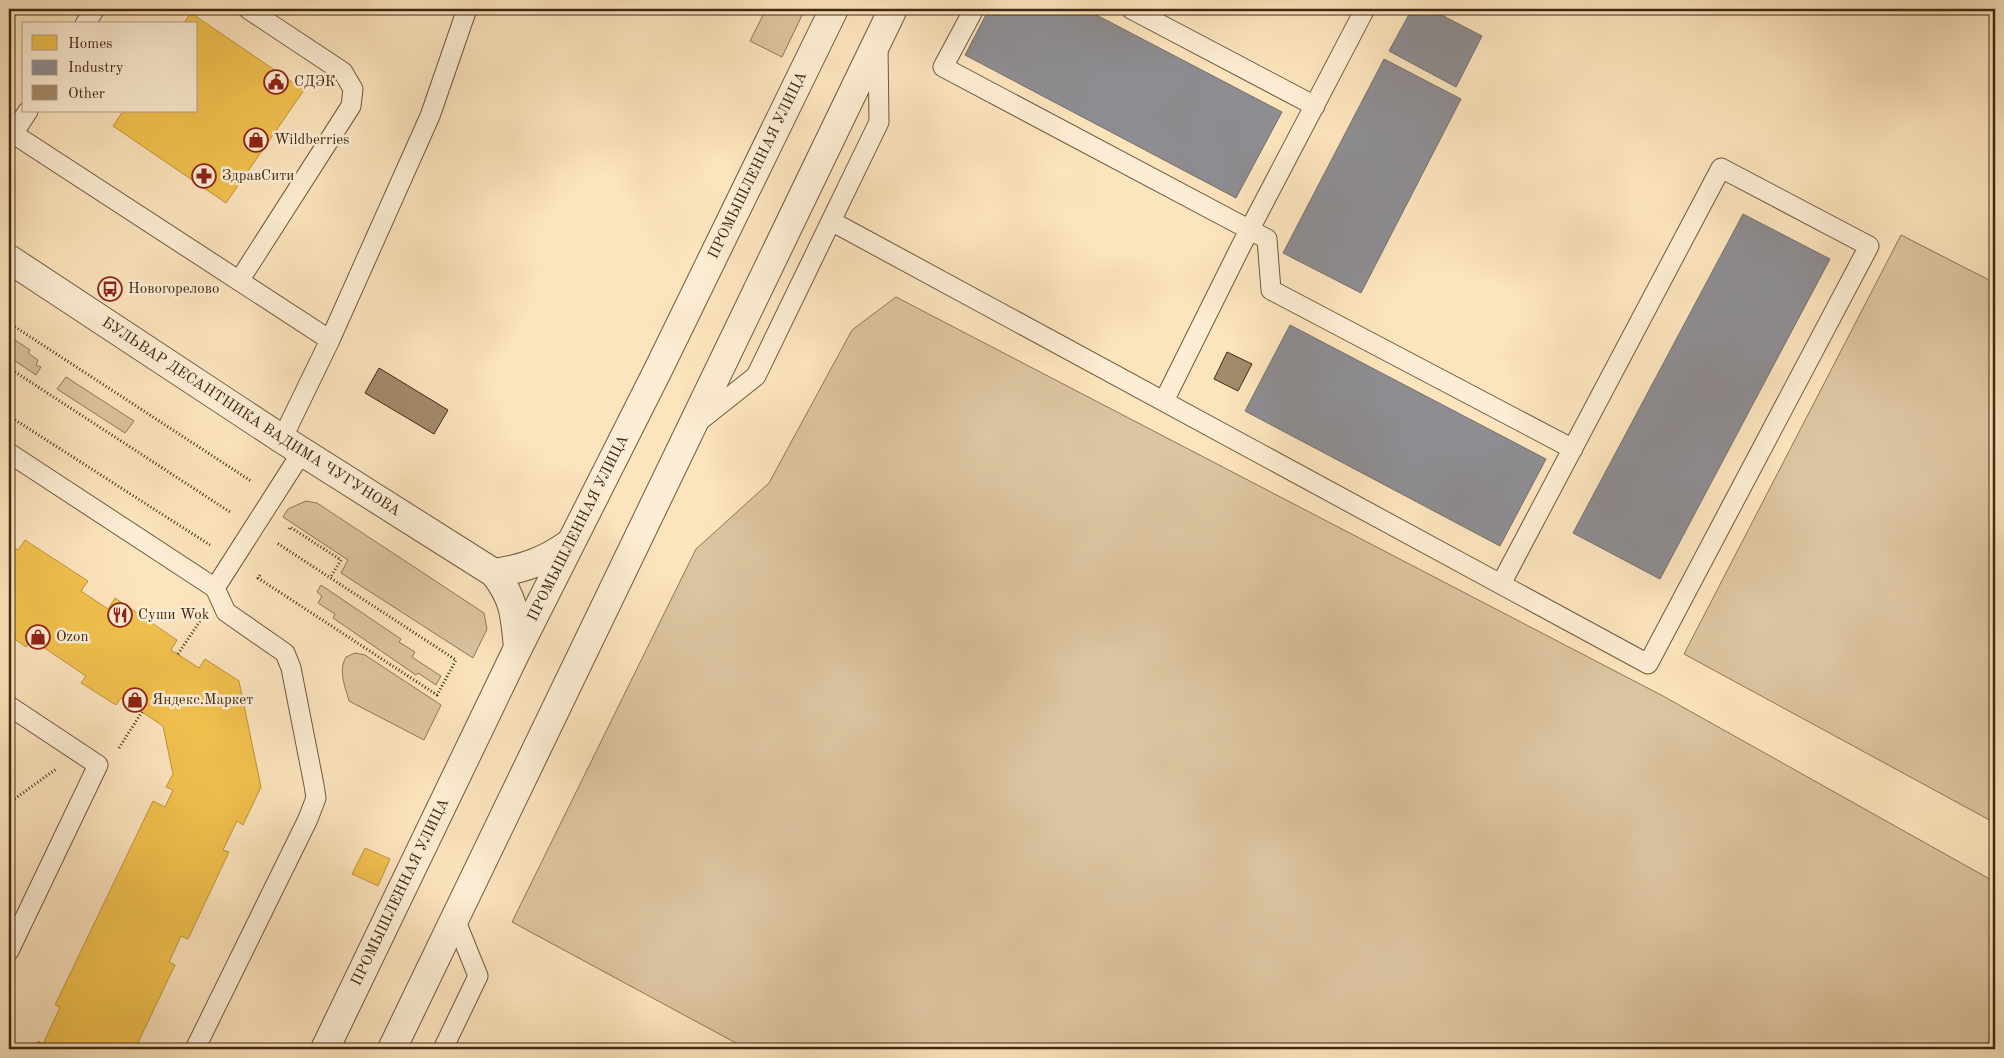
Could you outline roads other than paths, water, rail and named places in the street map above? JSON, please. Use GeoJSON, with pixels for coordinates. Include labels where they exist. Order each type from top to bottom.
{"type":"FeatureCollection","features":[{"type":"Feature","properties":{"kind":"street","name":"ПРОМЫШЛЕННАЯ УЛИЦА"},"geometry":{"type":"LineString","coordinates":[[325,1049],[518,648],[659,368],[834,9]]}},
{"type":"Feature","properties":{"kind":"street"},"geometry":{"type":"LineString","coordinates":[[392,1049],[689,429],[893,9]]}},
{"type":"Feature","properties":{"kind":"street","name":"БУЛЬВАР ДЕСАНТНИКА ВАДИМА ЧУГУНОВА"},"geometry":{"type":"LineString","coordinates":[[9,260],[292,446],[494,573],[506,588],[512,602],[518,648]]}},
{"type":"Feature","properties":{"kind":"street"},"geometry":{"type":"LineString","coordinates":[[494,573],[532,566],[549,558],[569,544]]}},
{"type":"Feature","properties":{"kind":"lane"},"geometry":{"type":"LineString","coordinates":[[86,22],[95,9]]}},
{"type":"Feature","properties":{"kind":"lane"},"geometry":{"type":"LineString","coordinates":[[239,281],[351,106],[353,89],[343,72],[248,9]]}},
{"type":"Feature","properties":{"kind":"lane"},"geometry":{"type":"LineString","coordinates":[[215,588],[292,446],[330,340],[430,116],[467,9]]}},
{"type":"Feature","properties":{"kind":"lane"},"geometry":{"type":"LineString","coordinates":[[974,9],[943,67],[1267,240],[1271,290],[1573,449]]}},
{"type":"Feature","properties":{"kind":"lane"},"geometry":{"type":"LineString","coordinates":[[1131,9],[1315,106]]}},
{"type":"Feature","properties":{"kind":"lane"},"geometry":{"type":"LineString","coordinates":[[1164,401],[1365,9]]}},
{"type":"Feature","properties":{"kind":"lane"},"geometry":{"type":"LineString","coordinates":[[689,429],[756,376],[879,122],[878,40]]}},
{"type":"Feature","properties":{"kind":"lane"},"geometry":{"type":"LineString","coordinates":[[27,112],[11,133],[330,340]]}},
{"type":"Feature","properties":{"kind":"lane"},"geometry":{"type":"LineString","coordinates":[[831,221],[1648,664],[1869,246],[1721,168],[1501,584]]}},
{"type":"Feature","properties":{"kind":"lane"},"geometry":{"type":"LineString","coordinates":[[9,453],[215,588],[226,612],[285,654],[291,668],[316,798],[308,819],[195,1049]]}},
{"type":"Feature","properties":{"kind":"lane"},"geometry":{"type":"LineString","coordinates":[[9,706],[98,765],[9,951]]}},
{"type":"Feature","properties":{"kind":"lane"},"geometry":{"type":"LineString","coordinates":[[443,1049],[478,976],[455,919]]}},
{"type":"Feature","properties":{"kind":"place","name":"СДЭК"},"geometry":{"type":"Point","coordinates":[276,82]}},
{"type":"Feature","properties":{"kind":"place","name":"Wildberries"},"geometry":{"type":"Point","coordinates":[256,140]}},
{"type":"Feature","properties":{"kind":"place","name":"ЗдравСити"},"geometry":{"type":"Point","coordinates":[204,176]}},
{"type":"Feature","properties":{"kind":"place","name":"Новогорелово"},"geometry":{"type":"Point","coordinates":[110,289]}},
{"type":"Feature","properties":{"kind":"place","name":"Суши Wok"},"geometry":{"type":"Point","coordinates":[120,615]}},
{"type":"Feature","properties":{"kind":"place","name":"Ozon"},"geometry":{"type":"Point","coordinates":[38,637]}},
{"type":"Feature","properties":{"kind":"place","name":"Яндекс.Маркет"},"geometry":{"type":"Point","coordinates":[135,700]}}]}
